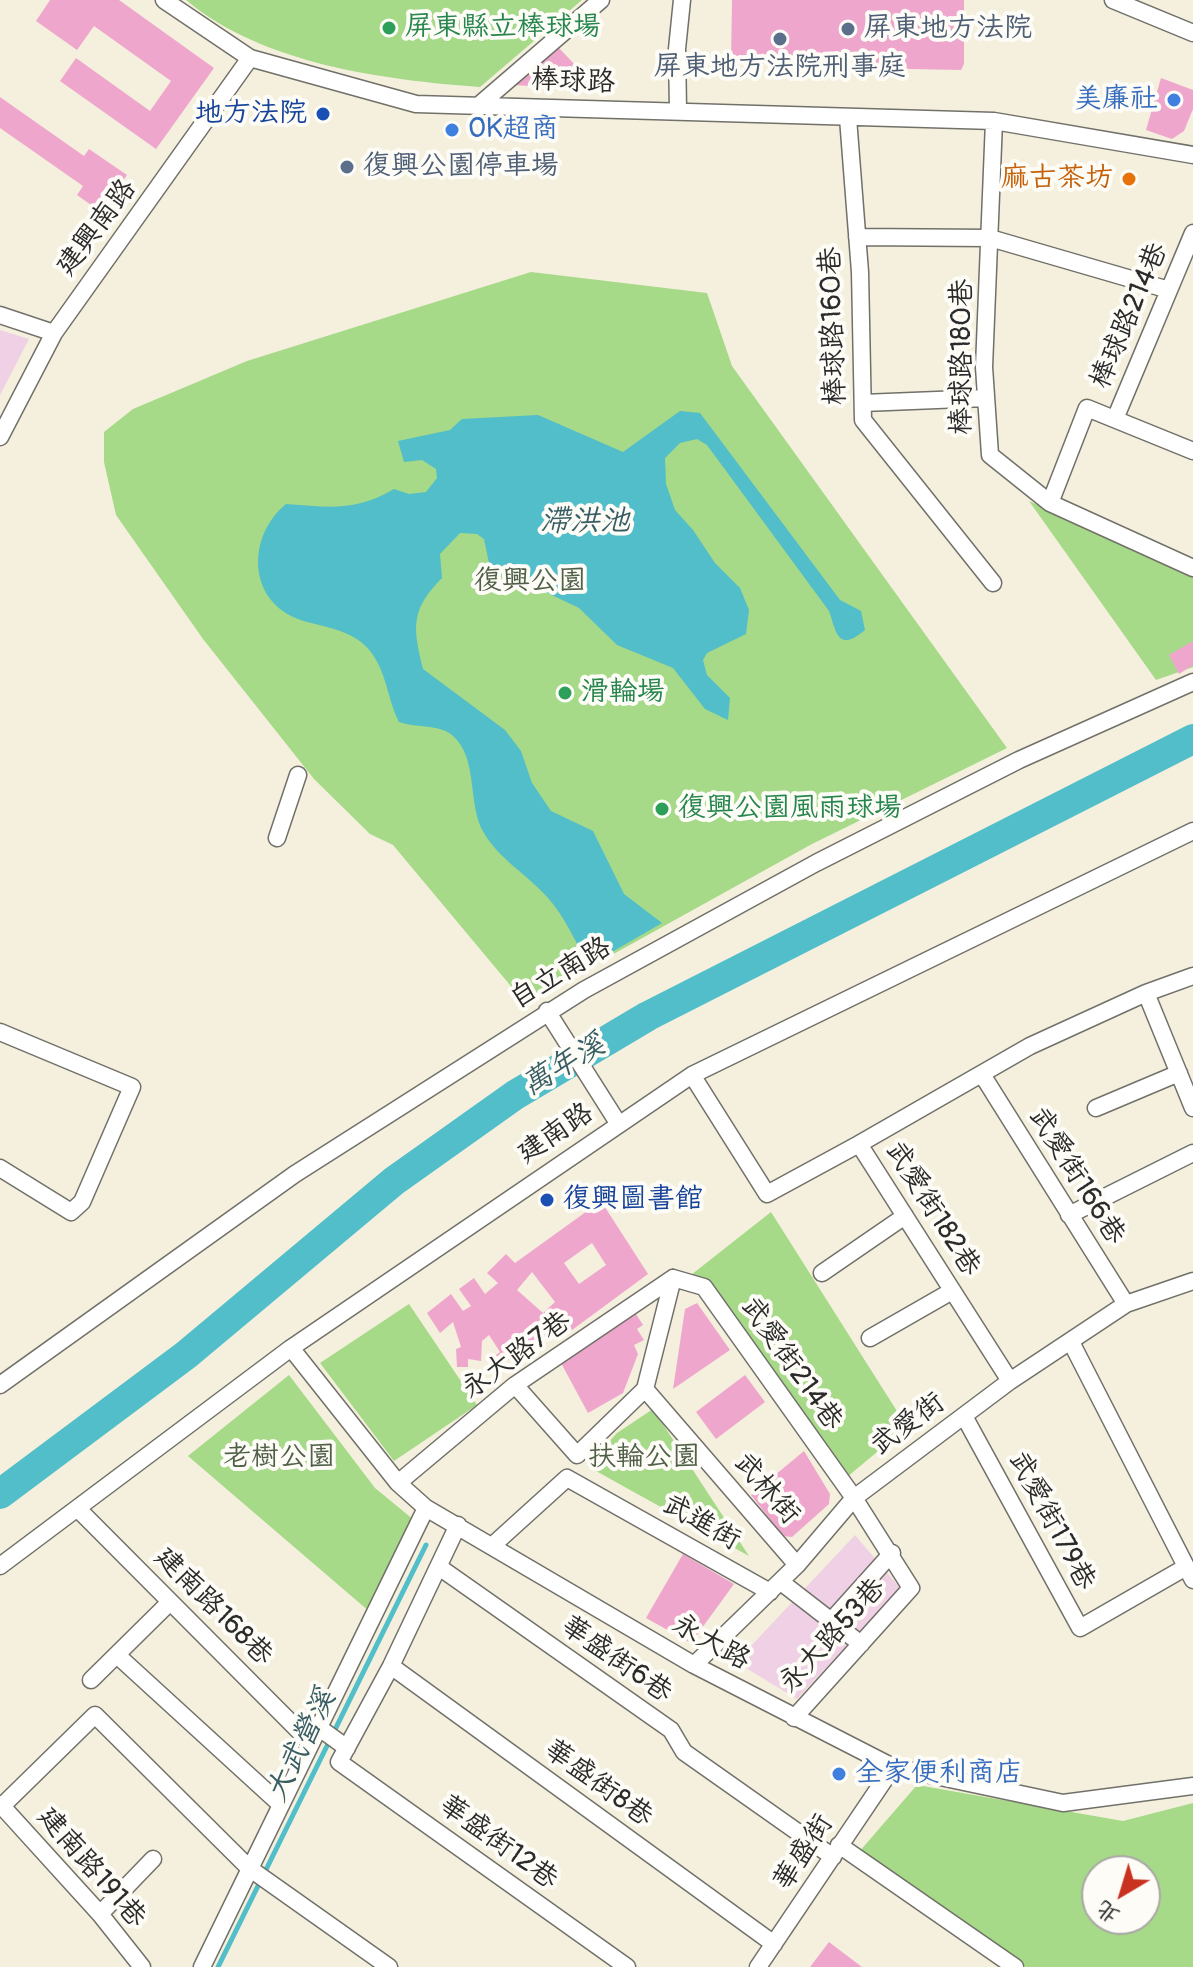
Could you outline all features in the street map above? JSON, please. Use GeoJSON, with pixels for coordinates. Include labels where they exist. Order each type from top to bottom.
{"type":"FeatureCollection","features":[{"type":"Feature","properties":{"kind":"street","name":"棒球路"},"geometry":{"type":"LineString","coordinates":[[164,0],[250,58],[416,104],[994,121],[1193,155]]}},
{"type":"Feature","properties":{"kind":"street"},"geometry":{"type":"LineString","coordinates":[[478,106],[601,0]]}},
{"type":"Feature","properties":{"kind":"street"},"geometry":{"type":"LineString","coordinates":[[678,110],[677,49],[682,0]]}},
{"type":"Feature","properties":{"kind":"street"},"geometry":{"type":"LineString","coordinates":[[1113,0],[1193,33]]}},
{"type":"Feature","properties":{"kind":"street","name":"建興南路"},"geometry":{"type":"LineString","coordinates":[[0,437],[54,333],[250,58]]}},
{"type":"Feature","properties":{"kind":"street","name":"棒球路160巷"},"geometry":{"type":"LineString","coordinates":[[848,118],[857,237],[863,420],[993,583]]}},
{"type":"Feature","properties":{"kind":"street","name":"棒球路180巷"},"geometry":{"type":"LineString","coordinates":[[994,121],[986,398],[990,455],[1050,503],[1193,568]]}},
{"type":"Feature","properties":{"kind":"street","name":"棒球路214巷"},"geometry":{"type":"LineString","coordinates":[[1115,419],[1193,233]]}},
{"type":"Feature","properties":{"kind":"street"},"geometry":{"type":"LineString","coordinates":[[857,237],[990,238],[1169,290]]}},
{"type":"Feature","properties":{"kind":"street"},"geometry":{"type":"LineString","coordinates":[[0,315],[54,333]]}},
{"type":"Feature","properties":{"kind":"street"},"geometry":{"type":"LineString","coordinates":[[863,403],[986,398]]}},
{"type":"Feature","properties":{"kind":"street"},"geometry":{"type":"LineString","coordinates":[[1050,503],[1087,408],[1193,451]]}},
{"type":"Feature","properties":{"kind":"street","name":"自立南路"},"geometry":{"type":"LineString","coordinates":[[0,1385],[295,1174],[547,1011],[670,940],[1019,760],[1193,682]]}},
{"type":"Feature","properties":{"kind":"street"},"geometry":{"type":"LineString","coordinates":[[277,838],[298,775]]}},
{"type":"Feature","properties":{"kind":"street","name":"建南路"},"geometry":{"type":"LineString","coordinates":[[0,1566],[291,1348],[692,1075],[1193,831]]}},
{"type":"Feature","properties":{"kind":"street","name":"武愛街182巷"},"geometry":{"type":"LineString","coordinates":[[1010,1381],[859,1144],[983,1076],[1030,1046],[1146,993],[1193,976]]}},
{"type":"Feature","properties":{"kind":"street"},"geometry":{"type":"LineString","coordinates":[[1146,993],[1193,1108]]}},
{"type":"Feature","properties":{"kind":"street"},"geometry":{"type":"LineString","coordinates":[[547,1011],[618,1123]]}},
{"type":"Feature","properties":{"kind":"street"},"geometry":{"type":"LineString","coordinates":[[0,1032],[132,1087],[82,1202],[71,1212],[0,1168]]}},
{"type":"Feature","properties":{"kind":"street"},"geometry":{"type":"LineString","coordinates":[[1096,1108],[1179,1073]]}},
{"type":"Feature","properties":{"kind":"street"},"geometry":{"type":"LineString","coordinates":[[692,1075],[767,1194],[859,1144]]}},
{"type":"Feature","properties":{"kind":"street","name":"武愛街166巷"},"geometry":{"type":"LineString","coordinates":[[983,1076],[1126,1304]]}},
{"type":"Feature","properties":{"kind":"street"},"geometry":{"type":"LineString","coordinates":[[1069,1215],[1193,1153]]}},
{"type":"Feature","properties":{"kind":"street"},"geometry":{"type":"LineString","coordinates":[[822,1273],[905,1216]]}},
{"type":"Feature","properties":{"kind":"street"},"geometry":{"type":"LineString","coordinates":[[493,1545],[567,1478],[577,1455],[645,1389],[673,1278]]}},
{"type":"Feature","properties":{"kind":"street","name":"永大路7巷"},"geometry":{"type":"LineString","coordinates":[[398,1483],[515,1385],[673,1278]]}},
{"type":"Feature","properties":{"kind":"street","name":"武愛街214巷"},"geometry":{"type":"LineString","coordinates":[[673,1278],[704,1287],[892,1553],[911,1588]]}},
{"type":"Feature","properties":{"kind":"street","name":"武愛街"},"geometry":{"type":"LineString","coordinates":[[694,1665],[776,1587],[854,1498],[1010,1381],[1126,1304],[1193,1281]]}},
{"type":"Feature","properties":{"kind":"street"},"geometry":{"type":"LineString","coordinates":[[870,1338],[952,1291]]}},
{"type":"Feature","properties":{"kind":"street"},"geometry":{"type":"LineString","coordinates":[[1071,1342],[1190,1574]]}},
{"type":"Feature","properties":{"kind":"street","name":"永大路"},"geometry":{"type":"LineString","coordinates":[[291,1348],[398,1483],[426,1508],[694,1665],[893,1767],[1063,1803],[1193,1786]]}},
{"type":"Feature","properties":{"kind":"street"},"geometry":{"type":"LineString","coordinates":[[515,1385],[577,1455]]}},
{"type":"Feature","properties":{"kind":"street","name":"武林街"},"geometry":{"type":"LineString","coordinates":[[645,1389],[797,1565]]}},
{"type":"Feature","properties":{"kind":"street","name":"武愛街179巷"},"geometry":{"type":"LineString","coordinates":[[964,1416],[1080,1628],[1190,1574]]}},
{"type":"Feature","properties":{"kind":"street","name":"武進街"},"geometry":{"type":"LineString","coordinates":[[567,1478],[776,1587],[861,1644]]}},
{"type":"Feature","properties":{"kind":"street"},"geometry":{"type":"LineString","coordinates":[[329,1742],[426,1508]]}},
{"type":"Feature","properties":{"kind":"street","name":"建南路168巷"},"geometry":{"type":"LineString","coordinates":[[78,1509],[170,1602],[329,1742]]}},
{"type":"Feature","properties":{"kind":"street"},"geometry":{"type":"LineString","coordinates":[[202,1967],[280,1804],[391,1666],[458,1525]]}},
{"type":"Feature","properties":{"kind":"street"},"geometry":{"type":"LineString","coordinates":[[830,1622],[892,1553]]}},
{"type":"Feature","properties":{"kind":"street","name":"華盛街6巷"},"geometry":{"type":"LineString","coordinates":[[439,1567],[671,1730],[684,1752],[1015,1967]]}},
{"type":"Feature","properties":{"kind":"street","name":"永大路53巷"},"geometry":{"type":"LineString","coordinates":[[794,1718],[911,1588]]}},
{"type":"Feature","properties":{"kind":"street"},"geometry":{"type":"LineString","coordinates":[[91,1680],[170,1602]]}},
{"type":"Feature","properties":{"kind":"street"},"geometry":{"type":"LineString","coordinates":[[118,1656],[280,1804]]}},
{"type":"Feature","properties":{"kind":"street","name":"華盛街8巷"},"geometry":{"type":"LineString","coordinates":[[391,1666],[774,1944]]}},
{"type":"Feature","properties":{"kind":"street"},"geometry":{"type":"LineString","coordinates":[[1,1806],[95,1715],[249,1868],[389,1967]]}},
{"type":"Feature","properties":{"kind":"street","name":"華盛街12巷"},"geometry":{"type":"LineString","coordinates":[[329,1742],[627,1967]]}},
{"type":"Feature","properties":{"kind":"street","name":"華盛街"},"geometry":{"type":"LineString","coordinates":[[758,1967],[893,1767]]}},
{"type":"Feature","properties":{"kind":"street","name":"建南路191巷"},"geometry":{"type":"LineString","coordinates":[[1,1806],[100,1914],[142,1967]]}},
{"type":"Feature","properties":{"kind":"street"},"geometry":{"type":"LineString","coordinates":[[100,1914],[153,1859]]}},
{"type":"Feature","properties":{"kind":"shaded area"},"geometry":{"type":"Polygon","coordinates":[[[0,330],[29,339],[0,395],[0,330]]]}},
{"type":"Feature","properties":{"kind":"shaded area"},"geometry":{"type":"Polygon","coordinates":[[[855,1535],[900,1588],[797,1699],[736,1662],[855,1535]]]}},
{"type":"Feature","properties":{"kind":"green space","name":"屏東縣立棒球場"},"geometry":{"type":"Polygon","coordinates":[[[186,0],[582,0],[480,87],[365,73],[287,54],[250,40],[186,0]]]}},
{"type":"Feature","properties":{"kind":"green space","name":"復興公園"},"geometry":{"type":"Polygon","coordinates":[[[531,272],[707,293],[732,366],[1007,748],[812,844],[525,1003],[393,845],[370,834],[314,779],[203,639],[116,515],[104,462],[104,432],[133,409],[247,361],[531,272]]]}},
{"type":"Feature","properties":{"kind":"green space"},"geometry":{"type":"Polygon","coordinates":[[[1029,501],[1193,576],[1193,667],[1156,680],[1029,501]]]}},
{"type":"Feature","properties":{"kind":"green space"},"geometry":{"type":"Polygon","coordinates":[[[771,1212],[907,1427],[841,1482],[691,1275],[771,1212]]]}},
{"type":"Feature","properties":{"kind":"green space"},"geometry":{"type":"Polygon","coordinates":[[[409,1304],[477,1405],[394,1461],[320,1363],[409,1304]]]}},
{"type":"Feature","properties":{"kind":"green space","name":"老樹公園"},"geometry":{"type":"Polygon","coordinates":[[[289,1375],[375,1488],[420,1525],[370,1612],[188,1456],[289,1375]]]}},
{"type":"Feature","properties":{"kind":"green space","name":"扶輪公園"},"geometry":{"type":"Polygon","coordinates":[[[653,1409],[749,1556],[587,1466],[617,1433],[653,1409]]]}},
{"type":"Feature","properties":{"kind":"green space"},"geometry":{"type":"Polygon","coordinates":[[[917,1785],[1123,1821],[1193,1803],[1193,1967],[1026,1967],[859,1852],[917,1785]]]}},
{"type":"Feature","properties":{"kind":"water","name":"滯洪池"},"geometry":{"type":"Polygon","coordinates":[[[680,411],[700,413],[840,600],[861,611],[865,630],[849,640],[839,637],[829,611],[707,445],[697,439],[680,443],[665,458],[666,484],[675,510],[715,563],[740,588],[749,610],[746,634],[707,653],[703,660],[707,675],[730,698],[728,720],[705,709],[673,668],[617,645],[579,608],[516,578],[491,573],[484,539],[477,534],[460,533],[440,554],[442,578],[424,600],[417,620],[417,642],[423,669],[505,730],[521,751],[532,783],[551,811],[593,831],[624,894],[662,923],[588,966],[554,905],[490,843],[484,833],[476,809],[470,769],[460,744],[440,729],[399,722],[381,669],[370,650],[361,642],[346,633],[298,619],[281,610],[261,582],[259,549],[273,517],[286,504],[354,505],[394,489],[409,494],[426,492],[437,478],[436,469],[422,460],[404,462],[398,441],[450,430],[462,419],[538,415],[623,452],[680,411]]]}},
{"type":"Feature","properties":{"kind":"building"},"geometry":{"type":"Polygon","coordinates":[[[50,0],[119,0],[214,68],[156,149],[60,81],[76,58],[150,111],[171,81],[94,26],[77,50],[36,21],[50,0]]]}},
{"type":"Feature","properties":{"kind":"building","name":"屏東地方法院"},"geometry":{"type":"Polygon","coordinates":[[[732,0],[964,0],[964,64],[961,70],[861,68],[861,59],[829,58],[827,67],[731,62],[732,0]]]}},
{"type":"Feature","properties":{"kind":"building"},"geometry":{"type":"Polygon","coordinates":[[[559,48],[599,90],[513,85],[559,48]]]}},
{"type":"Feature","properties":{"kind":"building","name":"美廉社"},"geometry":{"type":"Polygon","coordinates":[[[1161,78],[1193,90],[1193,109],[1184,131],[1172,139],[1146,130],[1161,78]]]}},
{"type":"Feature","properties":{"kind":"building"},"geometry":{"type":"Polygon","coordinates":[[[0,97],[84,156],[89,149],[127,175],[101,212],[77,195],[83,186],[0,128],[0,97]]]}},
{"type":"Feature","properties":{"kind":"building"},"geometry":{"type":"Polygon","coordinates":[[[1193,641],[1193,665],[1179,674],[1169,655],[1193,641]]]}},
{"type":"Feature","properties":{"kind":"building"},"geometry":{"type":"Polygon","coordinates":[[[601,1201],[648,1274],[572,1330],[560,1313],[552,1320],[557,1323],[536,1346],[529,1341],[502,1366],[496,1355],[500,1352],[489,1335],[482,1341],[481,1361],[468,1359],[468,1367],[457,1367],[456,1349],[461,1347],[453,1322],[440,1333],[427,1313],[451,1294],[463,1311],[471,1306],[459,1289],[474,1278],[485,1294],[498,1283],[487,1273],[506,1254],[515,1263],[601,1201]],[[592,1243],[564,1263],[579,1284],[606,1265],[592,1243]],[[532,1272],[517,1290],[543,1313],[555,1302],[532,1272]]]}},
{"type":"Feature","properties":{"kind":"building"},"geometry":{"type":"Polygon","coordinates":[[[697,1303],[730,1350],[673,1389],[685,1309],[697,1303]]]}},
{"type":"Feature","properties":{"kind":"building"},"geometry":{"type":"Polygon","coordinates":[[[636,1314],[643,1325],[637,1329],[644,1340],[634,1345],[638,1354],[623,1393],[588,1413],[561,1363],[636,1314]]]}},
{"type":"Feature","properties":{"kind":"building"},"geometry":{"type":"Polygon","coordinates":[[[745,1375],[765,1402],[716,1439],[696,1412],[745,1375]]]}},
{"type":"Feature","properties":{"kind":"building"},"geometry":{"type":"Polygon","coordinates":[[[804,1451],[830,1494],[829,1504],[792,1537],[783,1536],[751,1495],[804,1451]]]}},
{"type":"Feature","properties":{"kind":"building"},"geometry":{"type":"Polygon","coordinates":[[[683,1554],[734,1584],[691,1643],[646,1618],[683,1554]]]}},
{"type":"Feature","properties":{"kind":"building"},"geometry":{"type":"Polygon","coordinates":[[[829,1942],[862,1967],[810,1967],[829,1942]]]}},
{"type":"Feature","properties":{"kind":"waterway","name":"萬年溪"},"geometry":{"type":"LineString","coordinates":[[0,1494],[186,1355],[394,1181],[515,1095],[648,1016],[1193,739]]}},
{"type":"Feature","properties":{"kind":"waterway","name":"大武營溪"},"geometry":{"type":"LineString","coordinates":[[218,1967],[426,1545]]}},
{"type":"Feature","properties":{"kind":"place","name":"屏東縣立棒球場"},"geometry":{"type":"Point","coordinates":[389,28]}},
{"type":"Feature","properties":{"kind":"place","name":"屏東地方法院"},"geometry":{"type":"Point","coordinates":[848,29]}},
{"type":"Feature","properties":{"kind":"place","name":"屏東地方法院刑事庭"},"geometry":{"type":"Point","coordinates":[780,39]}},
{"type":"Feature","properties":{"kind":"place","name":"美廉社"},"geometry":{"type":"Point","coordinates":[1174,100]}},
{"type":"Feature","properties":{"kind":"place","name":"地方法院"},"geometry":{"type":"Point","coordinates":[323,114]}},
{"type":"Feature","properties":{"kind":"place","name":"OK超商"},"geometry":{"type":"Point","coordinates":[452,130]}},
{"type":"Feature","properties":{"kind":"place","name":"復興公園停車場"},"geometry":{"type":"Point","coordinates":[347,167]}},
{"type":"Feature","properties":{"kind":"place","name":"麻古茶坊"},"geometry":{"type":"Point","coordinates":[1129,179]}},
{"type":"Feature","properties":{"kind":"place","name":"滑輪場"},"geometry":{"type":"Point","coordinates":[565,693]}},
{"type":"Feature","properties":{"kind":"place","name":"復興公園風雨球場"},"geometry":{"type":"Point","coordinates":[662,809]}},
{"type":"Feature","properties":{"kind":"place","name":"復興圖書館"},"geometry":{"type":"Point","coordinates":[547,1200]}},
{"type":"Feature","properties":{"kind":"place","name":"全家便利商店"},"geometry":{"type":"Point","coordinates":[839,1774]}}]}
